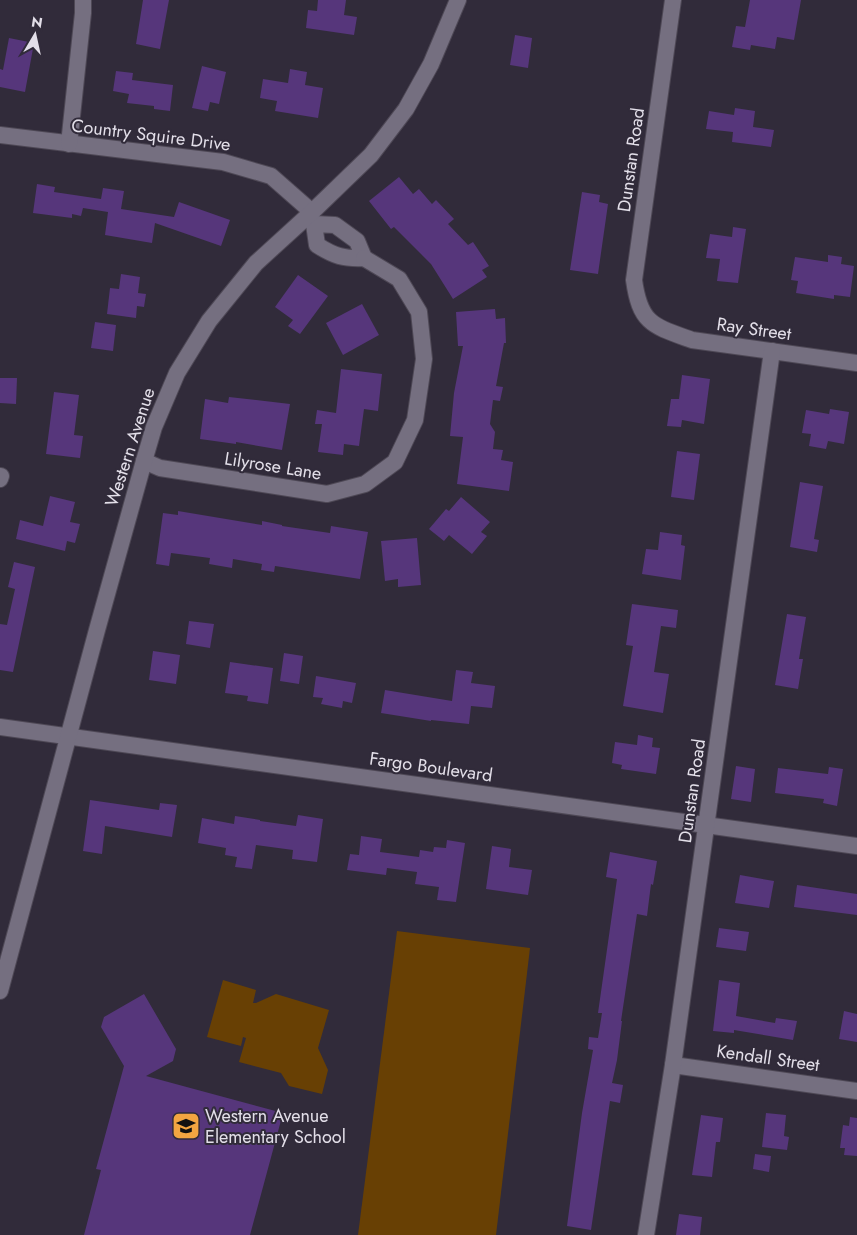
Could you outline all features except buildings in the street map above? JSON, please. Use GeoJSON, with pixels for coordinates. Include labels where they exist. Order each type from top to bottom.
{"type":"FeatureCollection","features":[{"type":"Feature","properties":{"kind":"street"},"geometry":{"type":"LineString","coordinates":[[69,144],[83,0]]}},
{"type":"Feature","properties":{"kind":"street","name":"Western Avenue"},"geometry":{"type":"LineString","coordinates":[[0,991],[144,461],[154,427],[177,373],[209,321],[256,263],[371,155],[406,109],[431,64],[458,0]]}},
{"type":"Feature","properties":{"kind":"street","name":"Dunstan Road"},"geometry":{"type":"LineString","coordinates":[[649,322],[637,302],[634,280],[673,0]]}},
{"type":"Feature","properties":{"kind":"street","name":"Country Squire Drive"},"geometry":{"type":"LineString","coordinates":[[0,135],[224,162],[271,176],[312,212]]}},
{"type":"Feature","properties":{"kind":"street","name":"Lilyrose Lane"},"geometry":{"type":"LineString","coordinates":[[144,461],[160,468],[328,494],[365,484],[395,462],[415,420],[424,359],[419,312],[399,279],[364,258]]}},
{"type":"Feature","properties":{"kind":"street","name":"Ray Street"},"geometry":{"type":"LineString","coordinates":[[649,322],[667,332],[692,340],[857,363]]}},
{"type":"Feature","properties":{"kind":"street","name":"Dunstan Road"},"geometry":{"type":"LineString","coordinates":[[646,1235],[673,1065],[772,351]]}},
{"type":"Feature","properties":{"kind":"street","name":"Fargo Boulevard"},"geometry":{"type":"LineString","coordinates":[[0,727],[857,846]]}},
{"type":"Feature","properties":{"kind":"street","name":"Kendall Street"},"geometry":{"type":"LineString","coordinates":[[673,1065],[857,1091]]}},
{"type":"Feature","properties":{"kind":"shaded area"},"geometry":{"type":"Polygon","coordinates":[[[397,931],[530,948],[496,1235],[358,1235],[397,931]]]}},
{"type":"Feature","properties":{"kind":"shaded area"},"geometry":{"type":"Polygon","coordinates":[[[223,980],[256,990],[253,1003],[276,994],[329,1010],[318,1048],[328,1070],[322,1094],[289,1086],[281,1073],[239,1062],[246,1038],[243,1037],[241,1046],[207,1037],[223,980]]]}},
{"type":"Feature","properties":{"kind":"place","name":"Western Avenue Elementary School"},"geometry":{"type":"Point","coordinates":[186,1126]}}]}
